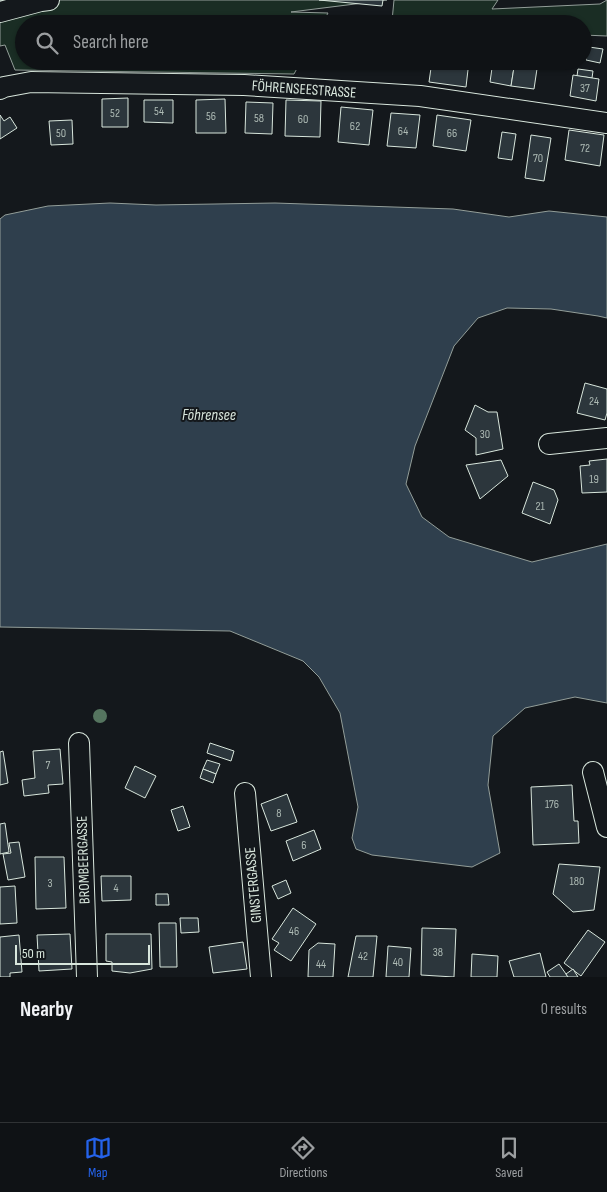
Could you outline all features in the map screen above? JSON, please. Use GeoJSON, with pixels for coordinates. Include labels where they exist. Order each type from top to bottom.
{"type":"FeatureCollection","features":[{"type":"Feature","properties":{"kind":"street"},"geometry":{"type":"LineString","coordinates":[[0,12],[49,0]]}},
{"type":"Feature","properties":{"kind":"street","name":"FÖHRENSEESTRASSE"},"geometry":{"type":"LineString","coordinates":[[0,89],[31,82],[244,85],[420,96],[607,123]]}},
{"type":"Feature","properties":{"kind":"street"},"geometry":{"type":"LineString","coordinates":[[549,444],[607,438]]}},
{"type":"Feature","properties":{"kind":"street","name":"BROMBEERGASSE"},"geometry":{"type":"LineString","coordinates":[[79,743],[87,977]]}},
{"type":"Feature","properties":{"kind":"street"},"geometry":{"type":"LineString","coordinates":[[593,772],[607,827]]}},
{"type":"Feature","properties":{"kind":"street","name":"GINSTERGASSE"},"geometry":{"type":"LineString","coordinates":[[245,793],[261,977]]}},
{"type":"Feature","properties":{"kind":"green space"},"geometry":{"type":"Polygon","coordinates":[[[0,0],[387,0],[291,12],[328,13],[327,15],[15,15],[15,70],[5,45],[0,46],[0,0]]]}},
{"type":"Feature","properties":{"kind":"green space"},"geometry":{"type":"Polygon","coordinates":[[[394,0],[498,0],[492,9],[600,4],[607,0],[607,36],[592,35],[592,15],[393,15],[394,0]]]}},
{"type":"Feature","properties":{"kind":"green space"},"geometry":{"type":"Polygon","coordinates":[[[15,70],[296,70],[294,74],[15,70]]]}},
{"type":"Feature","properties":{"kind":"water","name":"Föhrensee"},"geometry":{"type":"Polygon","coordinates":[[[110,203],[156,205],[275,203],[453,209],[509,217],[549,211],[607,217],[607,318],[551,309],[507,308],[478,318],[454,346],[415,446],[406,484],[422,517],[449,537],[532,562],[607,544],[607,703],[575,697],[525,708],[493,736],[488,785],[500,853],[472,867],[372,855],[356,849],[352,838],[358,807],[340,713],[319,677],[303,661],[230,631],[0,627],[0,219],[5,215],[48,206],[110,203]]]}},
{"type":"Feature","properties":{"kind":"building"},"geometry":{"type":"Polygon","coordinates":[[[319,0],[383,0],[382,6],[319,0]]]}},
{"type":"Feature","properties":{"kind":"building"},"geometry":{"type":"Polygon","coordinates":[[[592,47],[603,49],[600,63],[592,61],[592,47]]]}},
{"type":"Feature","properties":{"kind":"building"},"geometry":{"type":"Polygon","coordinates":[[[431,70],[468,70],[466,87],[429,82],[431,70]]]}},
{"type":"Feature","properties":{"kind":"building"},"geometry":{"type":"Polygon","coordinates":[[[492,70],[514,70],[511,86],[490,82],[492,70]]]}},
{"type":"Feature","properties":{"kind":"building"},"geometry":{"type":"Polygon","coordinates":[[[514,70],[537,70],[534,89],[511,86],[514,70]]]}},
{"type":"Feature","properties":{"kind":"building"},"geometry":{"type":"Polygon","coordinates":[[[578,70],[593,71],[592,78],[577,76],[578,70]]]}},
{"type":"Feature","properties":{"kind":"building"},"geometry":{"type":"Polygon","coordinates":[[[573,75],[599,79],[596,101],[570,96],[573,75]]]}},
{"type":"Feature","properties":{"kind":"building"},"geometry":{"type":"Polygon","coordinates":[[[128,98],[128,127],[102,127],[102,99],[128,98]]]}},
{"type":"Feature","properties":{"kind":"building"},"geometry":{"type":"Polygon","coordinates":[[[225,99],[226,133],[196,133],[196,100],[225,99]]]}},
{"type":"Feature","properties":{"kind":"building"},"geometry":{"type":"Polygon","coordinates":[[[144,100],[173,100],[173,123],[144,122],[144,100]]]}},
{"type":"Feature","properties":{"kind":"building"},"geometry":{"type":"Polygon","coordinates":[[[286,100],[321,101],[320,137],[285,136],[286,100]]]}},
{"type":"Feature","properties":{"kind":"building"},"geometry":{"type":"Polygon","coordinates":[[[246,102],[273,103],[272,134],[245,133],[246,102]]]}},
{"type":"Feature","properties":{"kind":"building"},"geometry":{"type":"Polygon","coordinates":[[[341,107],[373,110],[369,145],[338,142],[341,107]]]}},
{"type":"Feature","properties":{"kind":"building"},"geometry":{"type":"Polygon","coordinates":[[[391,113],[420,115],[416,148],[387,146],[391,113]]]}},
{"type":"Feature","properties":{"kind":"building"},"geometry":{"type":"Polygon","coordinates":[[[0,115],[4,121],[10,117],[17,128],[0,139],[0,115]]]}},
{"type":"Feature","properties":{"kind":"building"},"geometry":{"type":"Polygon","coordinates":[[[437,115],[471,120],[466,151],[433,146],[437,115]]]}},
{"type":"Feature","properties":{"kind":"building"},"geometry":{"type":"Polygon","coordinates":[[[72,120],[73,144],[51,145],[49,121],[72,120]]]}},
{"type":"Feature","properties":{"kind":"building"},"geometry":{"type":"Polygon","coordinates":[[[569,130],[604,135],[600,166],[565,160],[569,130]]]}},
{"type":"Feature","properties":{"kind":"building"},"geometry":{"type":"Polygon","coordinates":[[[502,132],[516,134],[512,160],[498,158],[502,132]]]}},
{"type":"Feature","properties":{"kind":"building"},"geometry":{"type":"Polygon","coordinates":[[[531,135],[551,138],[544,181],[525,178],[531,135]]]}},
{"type":"Feature","properties":{"kind":"building"},"geometry":{"type":"Polygon","coordinates":[[[585,383],[607,389],[607,413],[605,420],[577,413],[585,383]]]}},
{"type":"Feature","properties":{"kind":"building"},"geometry":{"type":"Polygon","coordinates":[[[475,405],[488,412],[497,412],[503,449],[476,455],[476,438],[465,430],[475,405]]]}},
{"type":"Feature","properties":{"kind":"building"},"geometry":{"type":"Polygon","coordinates":[[[607,459],[607,492],[582,493],[580,466],[590,465],[589,461],[607,459]]]}},
{"type":"Feature","properties":{"kind":"building"},"geometry":{"type":"Polygon","coordinates":[[[501,460],[508,476],[480,499],[466,465],[501,460]]]}},
{"type":"Feature","properties":{"kind":"building"},"geometry":{"type":"Polygon","coordinates":[[[533,482],[554,490],[558,500],[550,524],[522,513],[533,482]]]}},
{"type":"Feature","properties":{"kind":"building"},"geometry":{"type":"Polygon","coordinates":[[[210,743],[234,751],[231,761],[207,753],[210,743]]]}},
{"type":"Feature","properties":{"kind":"building"},"geometry":{"type":"Polygon","coordinates":[[[60,749],[63,784],[48,785],[49,793],[24,796],[22,780],[35,778],[33,751],[60,749]]]}},
{"type":"Feature","properties":{"kind":"building"},"geometry":{"type":"Polygon","coordinates":[[[3,751],[8,783],[0,785],[0,752],[3,751]]]}},
{"type":"Feature","properties":{"kind":"building"},"geometry":{"type":"Polygon","coordinates":[[[207,760],[220,764],[216,774],[203,769],[207,760]]]}},
{"type":"Feature","properties":{"kind":"building"},"geometry":{"type":"Polygon","coordinates":[[[135,766],[156,776],[145,798],[125,788],[135,766]]]}},
{"type":"Feature","properties":{"kind":"building"},"geometry":{"type":"Polygon","coordinates":[[[203,769],[216,774],[213,783],[200,778],[203,769]]]}},
{"type":"Feature","properties":{"kind":"building"},"geometry":{"type":"Polygon","coordinates":[[[572,785],[574,821],[578,821],[579,843],[533,845],[531,787],[572,785]]]}},
{"type":"Feature","properties":{"kind":"building"},"geometry":{"type":"Polygon","coordinates":[[[287,794],[297,822],[271,831],[261,804],[287,794]]]}},
{"type":"Feature","properties":{"kind":"building"},"geometry":{"type":"Polygon","coordinates":[[[183,806],[190,827],[178,831],[171,810],[183,806]]]}},
{"type":"Feature","properties":{"kind":"building"},"geometry":{"type":"Polygon","coordinates":[[[5,823],[9,852],[0,854],[0,824],[5,823]]]}},
{"type":"Feature","properties":{"kind":"building"},"geometry":{"type":"Polygon","coordinates":[[[314,830],[321,849],[293,861],[286,841],[314,830]]]}},
{"type":"Feature","properties":{"kind":"building"},"geometry":{"type":"Polygon","coordinates":[[[19,842],[25,877],[8,880],[3,854],[11,853],[9,843],[19,842]]]}},
{"type":"Feature","properties":{"kind":"building"},"geometry":{"type":"Polygon","coordinates":[[[35,857],[64,857],[66,908],[36,909],[35,857]]]}},
{"type":"Feature","properties":{"kind":"building"},"geometry":{"type":"Polygon","coordinates":[[[559,864],[600,867],[594,910],[573,912],[553,894],[559,864]]]}},
{"type":"Feature","properties":{"kind":"building"},"geometry":{"type":"Polygon","coordinates":[[[101,876],[131,876],[131,900],[102,901],[101,876]]]}},
{"type":"Feature","properties":{"kind":"building"},"geometry":{"type":"Polygon","coordinates":[[[286,880],[291,893],[278,899],[272,886],[286,880]]]}},
{"type":"Feature","properties":{"kind":"building"},"geometry":{"type":"Polygon","coordinates":[[[15,886],[17,923],[0,924],[0,887],[15,886]]]}},
{"type":"Feature","properties":{"kind":"building"},"geometry":{"type":"Polygon","coordinates":[[[156,894],[168,894],[169,905],[156,905],[156,894]]]}},
{"type":"Feature","properties":{"kind":"building"},"geometry":{"type":"Polygon","coordinates":[[[293,908],[316,924],[291,961],[274,950],[279,943],[272,939],[293,908]]]}},
{"type":"Feature","properties":{"kind":"building"},"geometry":{"type":"Polygon","coordinates":[[[180,918],[198,918],[199,932],[181,933],[180,918]]]}},
{"type":"Feature","properties":{"kind":"building"},"geometry":{"type":"Polygon","coordinates":[[[159,923],[176,923],[177,967],[160,967],[159,923]]]}},
{"type":"Feature","properties":{"kind":"building"},"geometry":{"type":"Polygon","coordinates":[[[422,928],[456,929],[454,977],[421,975],[422,928]]]}},
{"type":"Feature","properties":{"kind":"building"},"geometry":{"type":"Polygon","coordinates":[[[588,930],[605,942],[581,976],[564,963],[588,930]]]}},
{"type":"Feature","properties":{"kind":"building"},"geometry":{"type":"Polygon","coordinates":[[[70,934],[72,969],[39,971],[37,935],[70,934]]]}},
{"type":"Feature","properties":{"kind":"building"},"geometry":{"type":"Polygon","coordinates":[[[106,934],[151,934],[152,969],[130,973],[112,971],[112,962],[106,961],[106,934]]]}},
{"type":"Feature","properties":{"kind":"building"},"geometry":{"type":"Polygon","coordinates":[[[19,935],[22,972],[10,973],[10,977],[0,977],[0,937],[19,935]]]}},
{"type":"Feature","properties":{"kind":"building"},"geometry":{"type":"Polygon","coordinates":[[[356,936],[377,936],[373,977],[348,977],[356,936]]]}},
{"type":"Feature","properties":{"kind":"building"},"geometry":{"type":"Polygon","coordinates":[[[243,942],[247,969],[213,973],[209,947],[243,942]]]}},
{"type":"Feature","properties":{"kind":"building"},"geometry":{"type":"Polygon","coordinates":[[[318,943],[335,944],[333,977],[308,977],[309,950],[318,943]]]}},
{"type":"Feature","properties":{"kind":"building"},"geometry":{"type":"Polygon","coordinates":[[[388,946],[411,948],[409,977],[386,977],[388,946]]]}},
{"type":"Feature","properties":{"kind":"building"},"geometry":{"type":"Polygon","coordinates":[[[540,953],[546,977],[514,977],[509,961],[540,953]]]}},
{"type":"Feature","properties":{"kind":"building"},"geometry":{"type":"Polygon","coordinates":[[[472,954],[498,956],[497,977],[471,977],[472,954]]]}},
{"type":"Feature","properties":{"kind":"building"},"geometry":{"type":"Polygon","coordinates":[[[559,964],[568,977],[550,977],[547,972],[559,964]]]}},
{"type":"Feature","properties":{"kind":"building"},"geometry":{"type":"Polygon","coordinates":[[[573,969],[578,977],[568,977],[566,974],[573,969]]]}}]}
